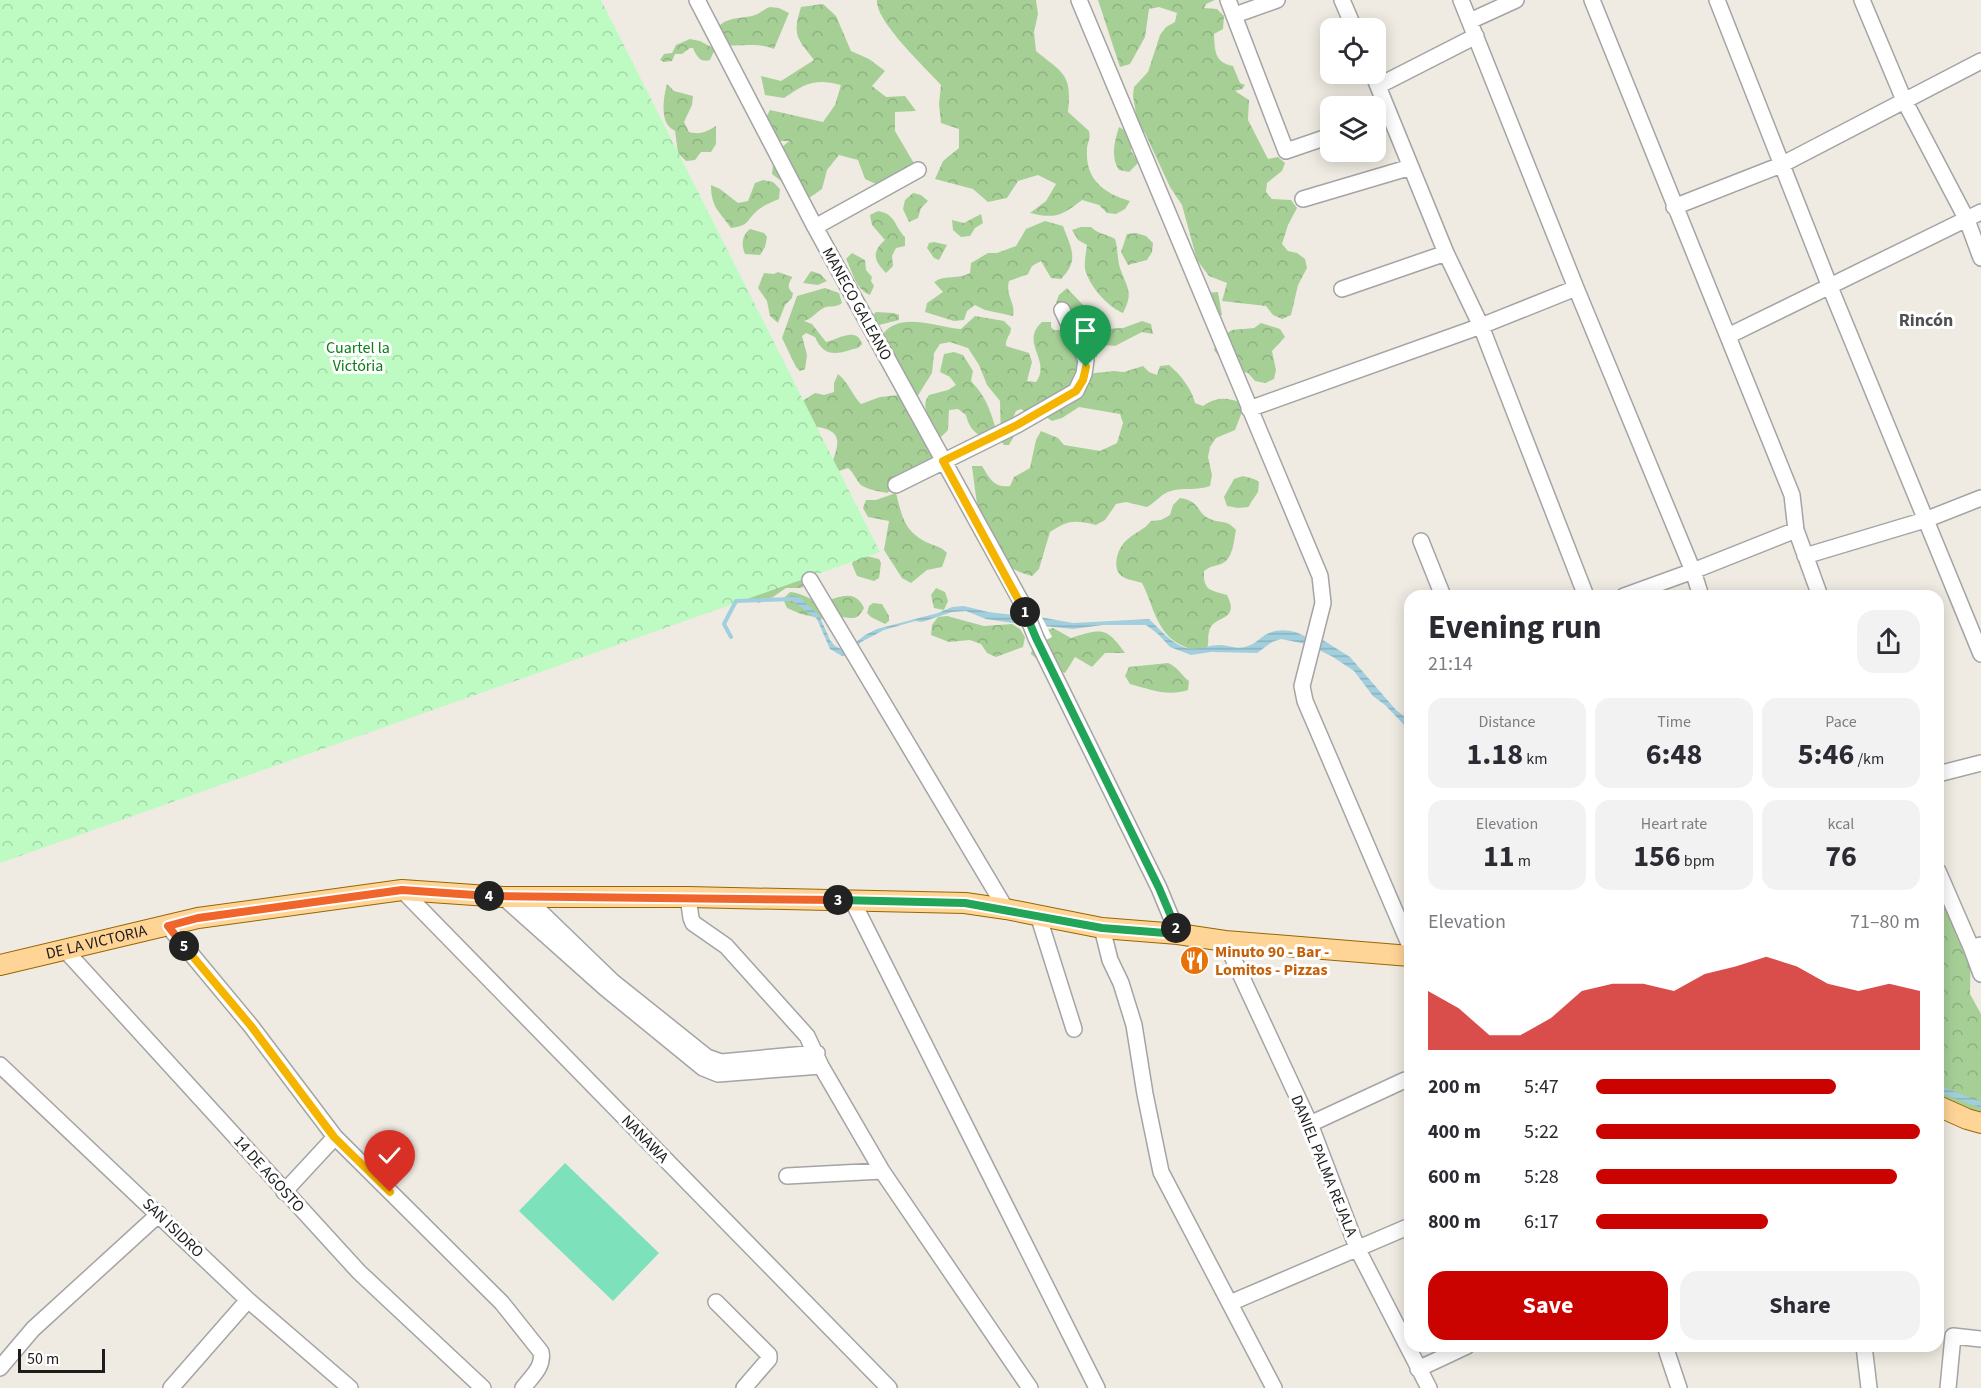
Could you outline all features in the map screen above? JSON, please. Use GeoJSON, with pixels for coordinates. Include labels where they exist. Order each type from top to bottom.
{"type":"FeatureCollection","features":[{"type":"Feature","properties":{"kind":"main road","name":"DE LA VICTORIA"},"geometry":{"type":"LineString","coordinates":[[0,966],[198,918],[402,890],[503,897],[688,897],[965,903],[1102,928],[1404,956]]}},
{"type":"Feature","properties":{"kind":"main road"},"geometry":{"type":"LineString","coordinates":[[1944,1109],[1981,1123]]}},
{"type":"Feature","properties":{"kind":"street","name":"MANECO GALEANO"},"geometry":{"type":"LineString","coordinates":[[697,0],[815,227],[1023,605],[1036,638],[1159,888],[1178,934]]}},
{"type":"Feature","properties":{"kind":"street"},"geometry":{"type":"LineString","coordinates":[[1079,0],[1320,576],[1323,603],[1302,686],[1305,701],[1404,932]]}},
{"type":"Feature","properties":{"kind":"street"},"geometry":{"type":"LineString","coordinates":[[1228,0],[1286,151],[1320,139]]}},
{"type":"Feature","properties":{"kind":"street"},"geometry":{"type":"LineString","coordinates":[[1235,15],[1277,0]]}},
{"type":"Feature","properties":{"kind":"street"},"geometry":{"type":"LineString","coordinates":[[1342,0],[1350,18]]}},
{"type":"Feature","properties":{"kind":"street"},"geometry":{"type":"LineString","coordinates":[[1461,0],[1699,590]]}},
{"type":"Feature","properties":{"kind":"street"},"geometry":{"type":"LineString","coordinates":[[1470,21],[1516,0]]}},
{"type":"Feature","properties":{"kind":"street"},"geometry":{"type":"LineString","coordinates":[[1592,0],[1792,495],[1796,530],[1818,590]]}},
{"type":"Feature","properties":{"kind":"street"},"geometry":{"type":"LineString","coordinates":[[1717,0],[1830,287],[1981,654]]}},
{"type":"Feature","properties":{"kind":"street"},"geometry":{"type":"LineString","coordinates":[[1862,0],[1904,100],[1974,216],[1981,258]]}},
{"type":"Feature","properties":{"kind":"street"},"geometry":{"type":"LineString","coordinates":[[1386,76],[1476,36]]}},
{"type":"Feature","properties":{"kind":"street"},"geometry":{"type":"LineString","coordinates":[[1674,207],[1781,165],[1981,61]]}},
{"type":"Feature","properties":{"kind":"street"},"geometry":{"type":"LineString","coordinates":[[1378,84],[1446,253],[1481,326],[1584,590]]}},
{"type":"Feature","properties":{"kind":"street"},"geometry":{"type":"LineString","coordinates":[[1386,118],[1391,116]]}},
{"type":"Feature","properties":{"kind":"street"},"geometry":{"type":"LineString","coordinates":[[1303,199],[1411,166]]}},
{"type":"Feature","properties":{"kind":"street"},"geometry":{"type":"LineString","coordinates":[[815,227],[918,170]]}},
{"type":"Feature","properties":{"kind":"street"},"geometry":{"type":"LineString","coordinates":[[1728,336],[1974,216]]}},
{"type":"Feature","properties":{"kind":"street"},"geometry":{"type":"LineString","coordinates":[[1342,288],[1446,253]]}},
{"type":"Feature","properties":{"kind":"street"},"geometry":{"type":"LineString","coordinates":[[1249,408],[1481,326],[1576,288]]}},
{"type":"Feature","properties":{"kind":"street"},"geometry":{"type":"LineString","coordinates":[[896,485],[1017,425],[1076,391],[1084,374],[1086,360],[1062,310]]}},
{"type":"Feature","properties":{"kind":"street"},"geometry":{"type":"LineString","coordinates":[[1805,556],[1925,520],[1981,498]]}},
{"type":"Feature","properties":{"kind":"street"},"geometry":{"type":"LineString","coordinates":[[1641,590],[1796,530]]}},
{"type":"Feature","properties":{"kind":"street"},"geometry":{"type":"LineString","coordinates":[[1421,541],[1441,590]]}},
{"type":"Feature","properties":{"kind":"street"},"geometry":{"type":"LineString","coordinates":[[810,580],[1006,909]]}},
{"type":"Feature","properties":{"kind":"street"},"geometry":{"type":"LineString","coordinates":[[1944,772],[1981,763]]}},
{"type":"Feature","properties":{"kind":"street"},"geometry":{"type":"LineString","coordinates":[[1944,883],[1976,946],[1981,974]]}},
{"type":"Feature","properties":{"kind":"street","name":"NANAWA"},"geometry":{"type":"LineString","coordinates":[[402,890],[889,1388]]}},
{"type":"Feature","properties":{"kind":"street"},"geometry":{"type":"LineString","coordinates":[[503,897],[605,988],[703,1068],[819,1060]]}},
{"type":"Feature","properties":{"kind":"street"},"geometry":{"type":"LineString","coordinates":[[525,897],[612,981],[719,1068]]}},
{"type":"Feature","properties":{"kind":"street"},"geometry":{"type":"LineString","coordinates":[[688,897],[693,923],[726,946],[807,1036],[882,1171],[1030,1388]]}},
{"type":"Feature","properties":{"kind":"street"},"geometry":{"type":"LineString","coordinates":[[852,900],[1097,1388]]}},
{"type":"Feature","properties":{"kind":"street"},"geometry":{"type":"LineString","coordinates":[[1038,915],[1074,1029]]}},
{"type":"Feature","properties":{"kind":"street"},"geometry":{"type":"LineString","coordinates":[[168,926],[251,1026],[334,1137],[502,1303],[541,1352],[543,1359],[541,1366],[523,1388]]}},
{"type":"Feature","properties":{"kind":"street"},"geometry":{"type":"LineString","coordinates":[[1102,928],[1110,960],[1121,983],[1134,1024],[1161,1172],[1274,1388]]}},
{"type":"Feature","properties":{"kind":"street","name":"DANIEL PALMA REJALA"},"geometry":{"type":"LineString","coordinates":[[1225,941],[1310,1124],[1358,1250],[1404,1341]]}},
{"type":"Feature","properties":{"kind":"street","name":"14 DE AGOSTO"},"geometry":{"type":"LineString","coordinates":[[65,950],[359,1272],[483,1388]]}},
{"type":"Feature","properties":{"kind":"street","name":"SAN ISIDRO"},"geometry":{"type":"LineString","coordinates":[[0,1065],[249,1300],[350,1388]]}},
{"type":"Feature","properties":{"kind":"street"},"geometry":{"type":"LineString","coordinates":[[1310,1124],[1404,1080]]}},
{"type":"Feature","properties":{"kind":"street"},"geometry":{"type":"LineString","coordinates":[[284,1191],[334,1137]]}},
{"type":"Feature","properties":{"kind":"street"},"geometry":{"type":"LineString","coordinates":[[787,1176],[882,1171]]}},
{"type":"Feature","properties":{"kind":"street"},"geometry":{"type":"LineString","coordinates":[[0,1368],[33,1329],[159,1214]]}},
{"type":"Feature","properties":{"kind":"street"},"geometry":{"type":"LineString","coordinates":[[1230,1303],[1404,1229]]}},
{"type":"Feature","properties":{"kind":"street"},"geometry":{"type":"LineString","coordinates":[[171,1388],[249,1300]]}},
{"type":"Feature","properties":{"kind":"street"},"geometry":{"type":"LineString","coordinates":[[716,1302],[769,1355],[769,1359],[744,1388]]}},
{"type":"Feature","properties":{"kind":"street"},"geometry":{"type":"LineString","coordinates":[[1948,1388],[1953,1336],[1981,1339]]}},
{"type":"Feature","properties":{"kind":"street","name":"DANIEL PALMA REJALA"},"geometry":{"type":"LineString","coordinates":[[1409,1352],[1429,1388]]}},
{"type":"Feature","properties":{"kind":"street"},"geometry":{"type":"LineString","coordinates":[[1418,1369],[1454,1352]]}},
{"type":"Feature","properties":{"kind":"street"},"geometry":{"type":"LineString","coordinates":[[1667,1352],[1679,1388]]}},
{"type":"Feature","properties":{"kind":"street"},"geometry":{"type":"LineString","coordinates":[[1865,1352],[1869,1388]]}},
{"type":"Feature","properties":{"kind":"green space","name":"Cuartel la Victória"},"geometry":{"type":"Polygon","coordinates":[[[0,0],[601,0],[880,552],[0,863],[0,0]]]}},
{"type":"Feature","properties":{"kind":"green space"},"geometry":{"type":"Polygon","coordinates":[[[877,0],[1036,0],[1038,14],[1034,32],[1036,51],[1059,70],[1067,82],[1068,112],[1089,131],[1087,160],[1093,177],[1104,189],[1130,201],[1125,209],[1116,214],[1107,213],[1099,205],[1082,200],[1058,215],[1046,216],[1030,213],[1046,201],[1056,184],[1038,175],[1018,181],[1007,198],[988,202],[973,189],[935,179],[943,161],[959,148],[959,129],[941,123],[939,104],[941,85],[892,32],[884,20],[877,0]]]}},
{"type":"Feature","properties":{"kind":"green space"},"geometry":{"type":"Polygon","coordinates":[[[1098,0],[1215,0],[1206,4],[1204,8],[1217,9],[1224,16],[1223,29],[1214,34],[1217,55],[1222,62],[1233,66],[1240,83],[1245,85],[1242,89],[1235,91],[1249,100],[1248,120],[1268,159],[1278,157],[1285,163],[1282,171],[1267,183],[1266,192],[1272,199],[1291,200],[1297,208],[1282,244],[1288,251],[1297,253],[1305,259],[1307,268],[1298,285],[1291,315],[1282,319],[1273,315],[1266,306],[1222,301],[1227,283],[1209,276],[1197,260],[1182,205],[1170,187],[1145,133],[1138,126],[1133,96],[1134,87],[1148,72],[1160,35],[1166,27],[1175,22],[1177,13],[1159,7],[1149,9],[1145,37],[1130,64],[1120,67],[1098,0]]]}},
{"type":"Feature","properties":{"kind":"green space"},"geometry":{"type":"Polygon","coordinates":[[[823,4],[836,16],[851,51],[869,59],[885,71],[872,86],[886,97],[905,96],[916,111],[895,112],[895,131],[915,165],[885,188],[865,179],[858,160],[839,155],[827,170],[822,189],[806,200],[772,174],[774,154],[789,141],[777,141],[761,127],[770,110],[823,122],[835,105],[841,85],[824,82],[811,83],[784,98],[765,95],[761,76],[781,81],[814,60],[800,41],[797,24],[801,7],[823,4]]]}},
{"type":"Feature","properties":{"kind":"green space"},"geometry":{"type":"Polygon","coordinates":[[[770,7],[789,13],[774,49],[755,45],[724,45],[715,30],[719,26],[732,19],[754,15],[770,7]]]}},
{"type":"Feature","properties":{"kind":"green space"},"geometry":{"type":"Polygon","coordinates":[[[690,39],[700,41],[715,49],[710,60],[701,60],[693,48],[690,48],[682,54],[675,54],[672,61],[660,60],[664,54],[672,53],[676,45],[690,39]]]}},
{"type":"Feature","properties":{"kind":"green space"},"geometry":{"type":"Polygon","coordinates":[[[667,84],[674,91],[693,96],[692,105],[684,122],[689,132],[703,132],[716,126],[716,144],[711,152],[701,152],[695,160],[686,161],[678,153],[675,131],[665,120],[664,104],[667,84]]]}},
{"type":"Feature","properties":{"kind":"green space"},"geometry":{"type":"Polygon","coordinates":[[[1119,127],[1126,131],[1132,146],[1131,151],[1139,162],[1129,172],[1119,170],[1116,165],[1114,154],[1119,127]]]}},
{"type":"Feature","properties":{"kind":"green space"},"geometry":{"type":"Polygon","coordinates":[[[763,180],[773,182],[780,189],[779,199],[760,208],[745,224],[731,228],[714,204],[711,185],[738,203],[748,201],[755,183],[763,180]]]}},
{"type":"Feature","properties":{"kind":"green space"},"geometry":{"type":"Polygon","coordinates":[[[913,193],[921,195],[928,201],[921,208],[918,218],[909,222],[903,209],[905,200],[913,193]]]}},
{"type":"Feature","properties":{"kind":"green space"},"geometry":{"type":"Polygon","coordinates":[[[878,211],[892,218],[905,237],[905,246],[896,248],[892,256],[893,266],[886,273],[876,256],[885,240],[872,225],[870,215],[878,211]]]}},
{"type":"Feature","properties":{"kind":"green space"},"geometry":{"type":"Polygon","coordinates":[[[981,214],[983,223],[975,228],[970,236],[961,237],[953,230],[952,220],[964,223],[981,214]]]}},
{"type":"Feature","properties":{"kind":"green space"},"geometry":{"type":"Polygon","coordinates":[[[1045,221],[1063,226],[1072,254],[1070,266],[1061,279],[1051,278],[1041,261],[1032,266],[1028,274],[1009,281],[1008,291],[1014,311],[1013,316],[985,310],[975,305],[967,311],[964,320],[954,321],[925,312],[927,303],[943,292],[934,282],[970,273],[971,263],[988,253],[997,253],[1016,246],[1026,229],[1045,221]]]}},
{"type":"Feature","properties":{"kind":"green space"},"geometry":{"type":"Polygon","coordinates":[[[1091,227],[1115,239],[1120,268],[1129,295],[1123,313],[1111,306],[1100,295],[1087,276],[1085,266],[1087,245],[1078,240],[1072,230],[1091,227]]]}},
{"type":"Feature","properties":{"kind":"green space"},"geometry":{"type":"Polygon","coordinates":[[[750,229],[764,233],[767,237],[760,255],[745,254],[743,240],[750,229]]]}},
{"type":"Feature","properties":{"kind":"green space"},"geometry":{"type":"Polygon","coordinates":[[[1136,233],[1146,236],[1153,243],[1152,252],[1147,260],[1128,265],[1121,252],[1127,234],[1136,233]]]}},
{"type":"Feature","properties":{"kind":"green space"},"geometry":{"type":"Polygon","coordinates":[[[929,243],[947,245],[939,260],[934,258],[927,248],[929,243]]]}},
{"type":"Feature","properties":{"kind":"green space"},"geometry":{"type":"Polygon","coordinates":[[[852,253],[865,260],[866,270],[872,277],[871,281],[874,286],[870,295],[861,289],[846,259],[852,253]]]}},
{"type":"Feature","properties":{"kind":"green space"},"geometry":{"type":"Polygon","coordinates":[[[811,271],[820,274],[827,281],[818,285],[803,283],[811,271]]]}},
{"type":"Feature","properties":{"kind":"green space"},"geometry":{"type":"Polygon","coordinates":[[[778,272],[792,277],[789,287],[793,293],[778,323],[770,316],[767,301],[758,288],[764,273],[778,272]]]}},
{"type":"Feature","properties":{"kind":"green space"},"geometry":{"type":"Polygon","coordinates":[[[825,288],[839,293],[842,303],[825,308],[804,321],[812,324],[826,342],[852,335],[860,339],[862,344],[858,348],[833,353],[825,350],[815,337],[806,333],[802,336],[807,355],[805,369],[800,371],[782,338],[797,296],[825,288]]]}},
{"type":"Feature","properties":{"kind":"green space"},"geometry":{"type":"Polygon","coordinates":[[[1067,288],[1084,306],[1085,315],[1077,321],[1066,320],[1063,310],[1056,303],[1059,295],[1067,288]]]}},
{"type":"Feature","properties":{"kind":"green space"},"geometry":{"type":"Polygon","coordinates":[[[1218,292],[1222,315],[1217,314],[1207,293],[1218,292]]]}},
{"type":"Feature","properties":{"kind":"green space"},"geometry":{"type":"Polygon","coordinates":[[[876,312],[894,313],[899,315],[899,320],[879,325],[873,315],[876,312]]]}},
{"type":"Feature","properties":{"kind":"green space"},"geometry":{"type":"Polygon","coordinates":[[[975,316],[1004,321],[1011,328],[1006,346],[1029,353],[1032,362],[1027,381],[1036,382],[1040,374],[1034,337],[1042,322],[1051,322],[1054,330],[1068,330],[1097,352],[1097,357],[1091,358],[1080,384],[1027,413],[1021,409],[1016,411],[1012,420],[1016,433],[1009,445],[1004,445],[1001,441],[1000,401],[987,385],[979,365],[968,348],[950,342],[940,344],[934,353],[932,373],[917,397],[908,396],[880,338],[887,329],[896,324],[917,322],[961,329],[975,316]]]}},
{"type":"Feature","properties":{"kind":"green space"},"geometry":{"type":"Polygon","coordinates":[[[1142,321],[1151,324],[1153,334],[1142,332],[1115,346],[1105,345],[1099,337],[1104,329],[1123,328],[1142,321]]]}},
{"type":"Feature","properties":{"kind":"green space"},"geometry":{"type":"Polygon","coordinates":[[[1261,323],[1280,329],[1285,337],[1272,351],[1276,370],[1274,379],[1265,383],[1255,381],[1248,373],[1228,368],[1214,350],[1216,340],[1232,330],[1254,328],[1261,323]]]}},
{"type":"Feature","properties":{"kind":"green space"},"geometry":{"type":"Polygon","coordinates":[[[954,352],[963,355],[973,371],[971,381],[984,399],[992,417],[997,432],[984,438],[972,429],[966,415],[958,409],[949,410],[948,430],[941,437],[932,435],[926,427],[929,418],[925,403],[929,395],[948,390],[956,385],[950,377],[940,372],[944,354],[954,352]]]}},
{"type":"Feature","properties":{"kind":"green space"},"geometry":{"type":"Polygon","coordinates":[[[1169,365],[1185,382],[1195,403],[1203,406],[1221,399],[1240,402],[1242,412],[1235,430],[1216,438],[1210,447],[1208,457],[1212,475],[1210,486],[1168,492],[1147,507],[1126,502],[1116,504],[1105,520],[1096,525],[1072,522],[1062,525],[1050,532],[1039,569],[1032,576],[1015,570],[1002,560],[992,548],[985,533],[980,517],[972,466],[982,466],[996,484],[1010,486],[1014,477],[1030,468],[1036,440],[1041,431],[1058,438],[1064,445],[1100,451],[1117,443],[1123,423],[1120,414],[1079,407],[1062,418],[1052,421],[1043,415],[1086,374],[1124,372],[1143,366],[1149,372],[1157,375],[1160,366],[1169,365]]]}},
{"type":"Feature","properties":{"kind":"green space"},"geometry":{"type":"Polygon","coordinates":[[[838,374],[861,404],[880,397],[899,395],[908,406],[922,439],[935,461],[887,493],[861,485],[848,468],[839,471],[832,463],[837,444],[835,435],[818,427],[810,433],[799,403],[815,393],[824,395],[834,392],[834,383],[838,374]]]}},
{"type":"Feature","properties":{"kind":"green space"},"geometry":{"type":"Polygon","coordinates":[[[1243,476],[1259,482],[1258,492],[1248,507],[1227,506],[1224,497],[1234,479],[1243,476]]]}},
{"type":"Feature","properties":{"kind":"green space"},"geometry":{"type":"Polygon","coordinates":[[[896,493],[905,521],[912,532],[947,553],[942,567],[927,570],[911,583],[902,578],[884,550],[889,521],[868,517],[863,508],[866,500],[876,500],[896,493]]]}},
{"type":"Feature","properties":{"kind":"green space"},"geometry":{"type":"Polygon","coordinates":[[[1180,498],[1195,504],[1202,514],[1227,523],[1236,530],[1226,561],[1204,571],[1205,582],[1209,589],[1227,595],[1231,610],[1211,626],[1206,651],[1189,649],[1174,641],[1161,627],[1142,583],[1123,577],[1117,569],[1117,558],[1124,542],[1151,521],[1161,520],[1170,515],[1173,505],[1180,498]]]}},
{"type":"Feature","properties":{"kind":"green space"},"geometry":{"type":"Polygon","coordinates":[[[862,555],[879,559],[881,563],[879,578],[874,581],[857,576],[852,564],[854,559],[862,555]]]}},
{"type":"Feature","properties":{"kind":"green space"},"geometry":{"type":"Polygon","coordinates":[[[802,576],[805,585],[801,588],[786,588],[759,603],[742,597],[802,576]]]}},
{"type":"Feature","properties":{"kind":"green space"},"geometry":{"type":"Polygon","coordinates":[[[936,588],[945,592],[948,601],[944,610],[934,608],[931,595],[936,588]]]}},
{"type":"Feature","properties":{"kind":"green space"},"geometry":{"type":"Polygon","coordinates":[[[790,592],[822,601],[844,596],[855,597],[864,608],[856,617],[843,617],[837,622],[801,614],[787,608],[783,599],[790,592]]]}},
{"type":"Feature","properties":{"kind":"green space"},"geometry":{"type":"Polygon","coordinates":[[[873,603],[882,604],[889,616],[889,621],[885,624],[867,613],[869,606],[873,603]]]}},
{"type":"Feature","properties":{"kind":"green space"},"geometry":{"type":"Polygon","coordinates":[[[947,616],[984,626],[1012,624],[1020,629],[1025,637],[1023,647],[996,657],[987,653],[981,644],[970,640],[949,642],[931,635],[932,625],[938,617],[947,616]]]}},
{"type":"Feature","properties":{"kind":"green space"},"geometry":{"type":"Polygon","coordinates":[[[1053,628],[1071,638],[1102,632],[1113,638],[1125,653],[1105,653],[1092,667],[1075,657],[1065,673],[1046,666],[1031,654],[1036,634],[1053,628]]]}},
{"type":"Feature","properties":{"kind":"green space"},"geometry":{"type":"Polygon","coordinates":[[[1168,663],[1189,681],[1188,690],[1173,693],[1151,690],[1130,684],[1125,676],[1129,667],[1168,663]]]}},
{"type":"Feature","properties":{"kind":"green space"},"geometry":{"type":"Polygon","coordinates":[[[1944,898],[1971,938],[1970,994],[1981,1014],[1981,1115],[1964,1111],[1944,1099],[1944,898]]]}},
{"type":"Feature","properties":{"kind":"green space"},"geometry":{"type":"Polygon","coordinates":[[[565,1163],[659,1253],[613,1301],[519,1211],[565,1163]]]}},
{"type":"Feature","properties":{"kind":"water"},"geometry":{"type":"Polygon","coordinates":[[[790,595],[799,597],[819,615],[830,640],[835,646],[845,651],[865,635],[877,629],[938,613],[952,607],[964,606],[988,612],[1023,616],[1026,625],[986,619],[966,611],[952,612],[922,622],[915,621],[884,630],[861,642],[848,655],[842,656],[830,649],[817,619],[791,600],[790,595]]]}},
{"type":"Feature","properties":{"kind":"water"},"geometry":{"type":"Polygon","coordinates":[[[1040,617],[1073,623],[1149,619],[1172,641],[1191,649],[1217,645],[1245,647],[1265,635],[1282,630],[1299,633],[1309,639],[1306,644],[1281,639],[1272,642],[1257,653],[1211,652],[1191,655],[1170,647],[1146,625],[1103,625],[1073,629],[1044,626],[1040,617]]]}},
{"type":"Feature","properties":{"kind":"water"},"geometry":{"type":"Polygon","coordinates":[[[1323,640],[1350,657],[1404,716],[1404,725],[1373,696],[1354,671],[1319,650],[1323,640]]]}},
{"type":"Feature","properties":{"kind":"water"},"geometry":{"type":"Polygon","coordinates":[[[1944,1087],[1981,1102],[1981,1108],[1944,1094],[1944,1087]]]}},
{"type":"Feature","properties":{"kind":"pier"},"geometry":{"type":"Polygon","coordinates":[[[1035,604],[1052,637],[1036,645],[1019,613],[1035,604]]]}},
{"type":"Feature","properties":{"kind":"waterway"},"geometry":{"type":"LineString","coordinates":[[731,637],[724,624],[736,601],[794,599]]}},
{"type":"Feature","properties":{"kind":"place","name":"Minuto 90 - Bar - Lomitos - Pizzas"},"geometry":{"type":"Point","coordinates":[1194,961]}},
{"type":"Feature","properties":{"kind":"district","name":"Rincón"},"geometry":{"type":"Point","coordinates":[1926,320]}},
{"type":"Feature","properties":{"kind":"route"},"geometry":{"type":"LineString","coordinates":[[390,1192],[334,1137],[251,1026],[168,926],[198,918],[402,890],[503,897],[688,897],[965,903],[1102,928],[1178,934],[1159,888],[1036,638],[1023,605],[943,461],[1017,425],[1076,391],[1083,380],[1086,367]]}}]}
